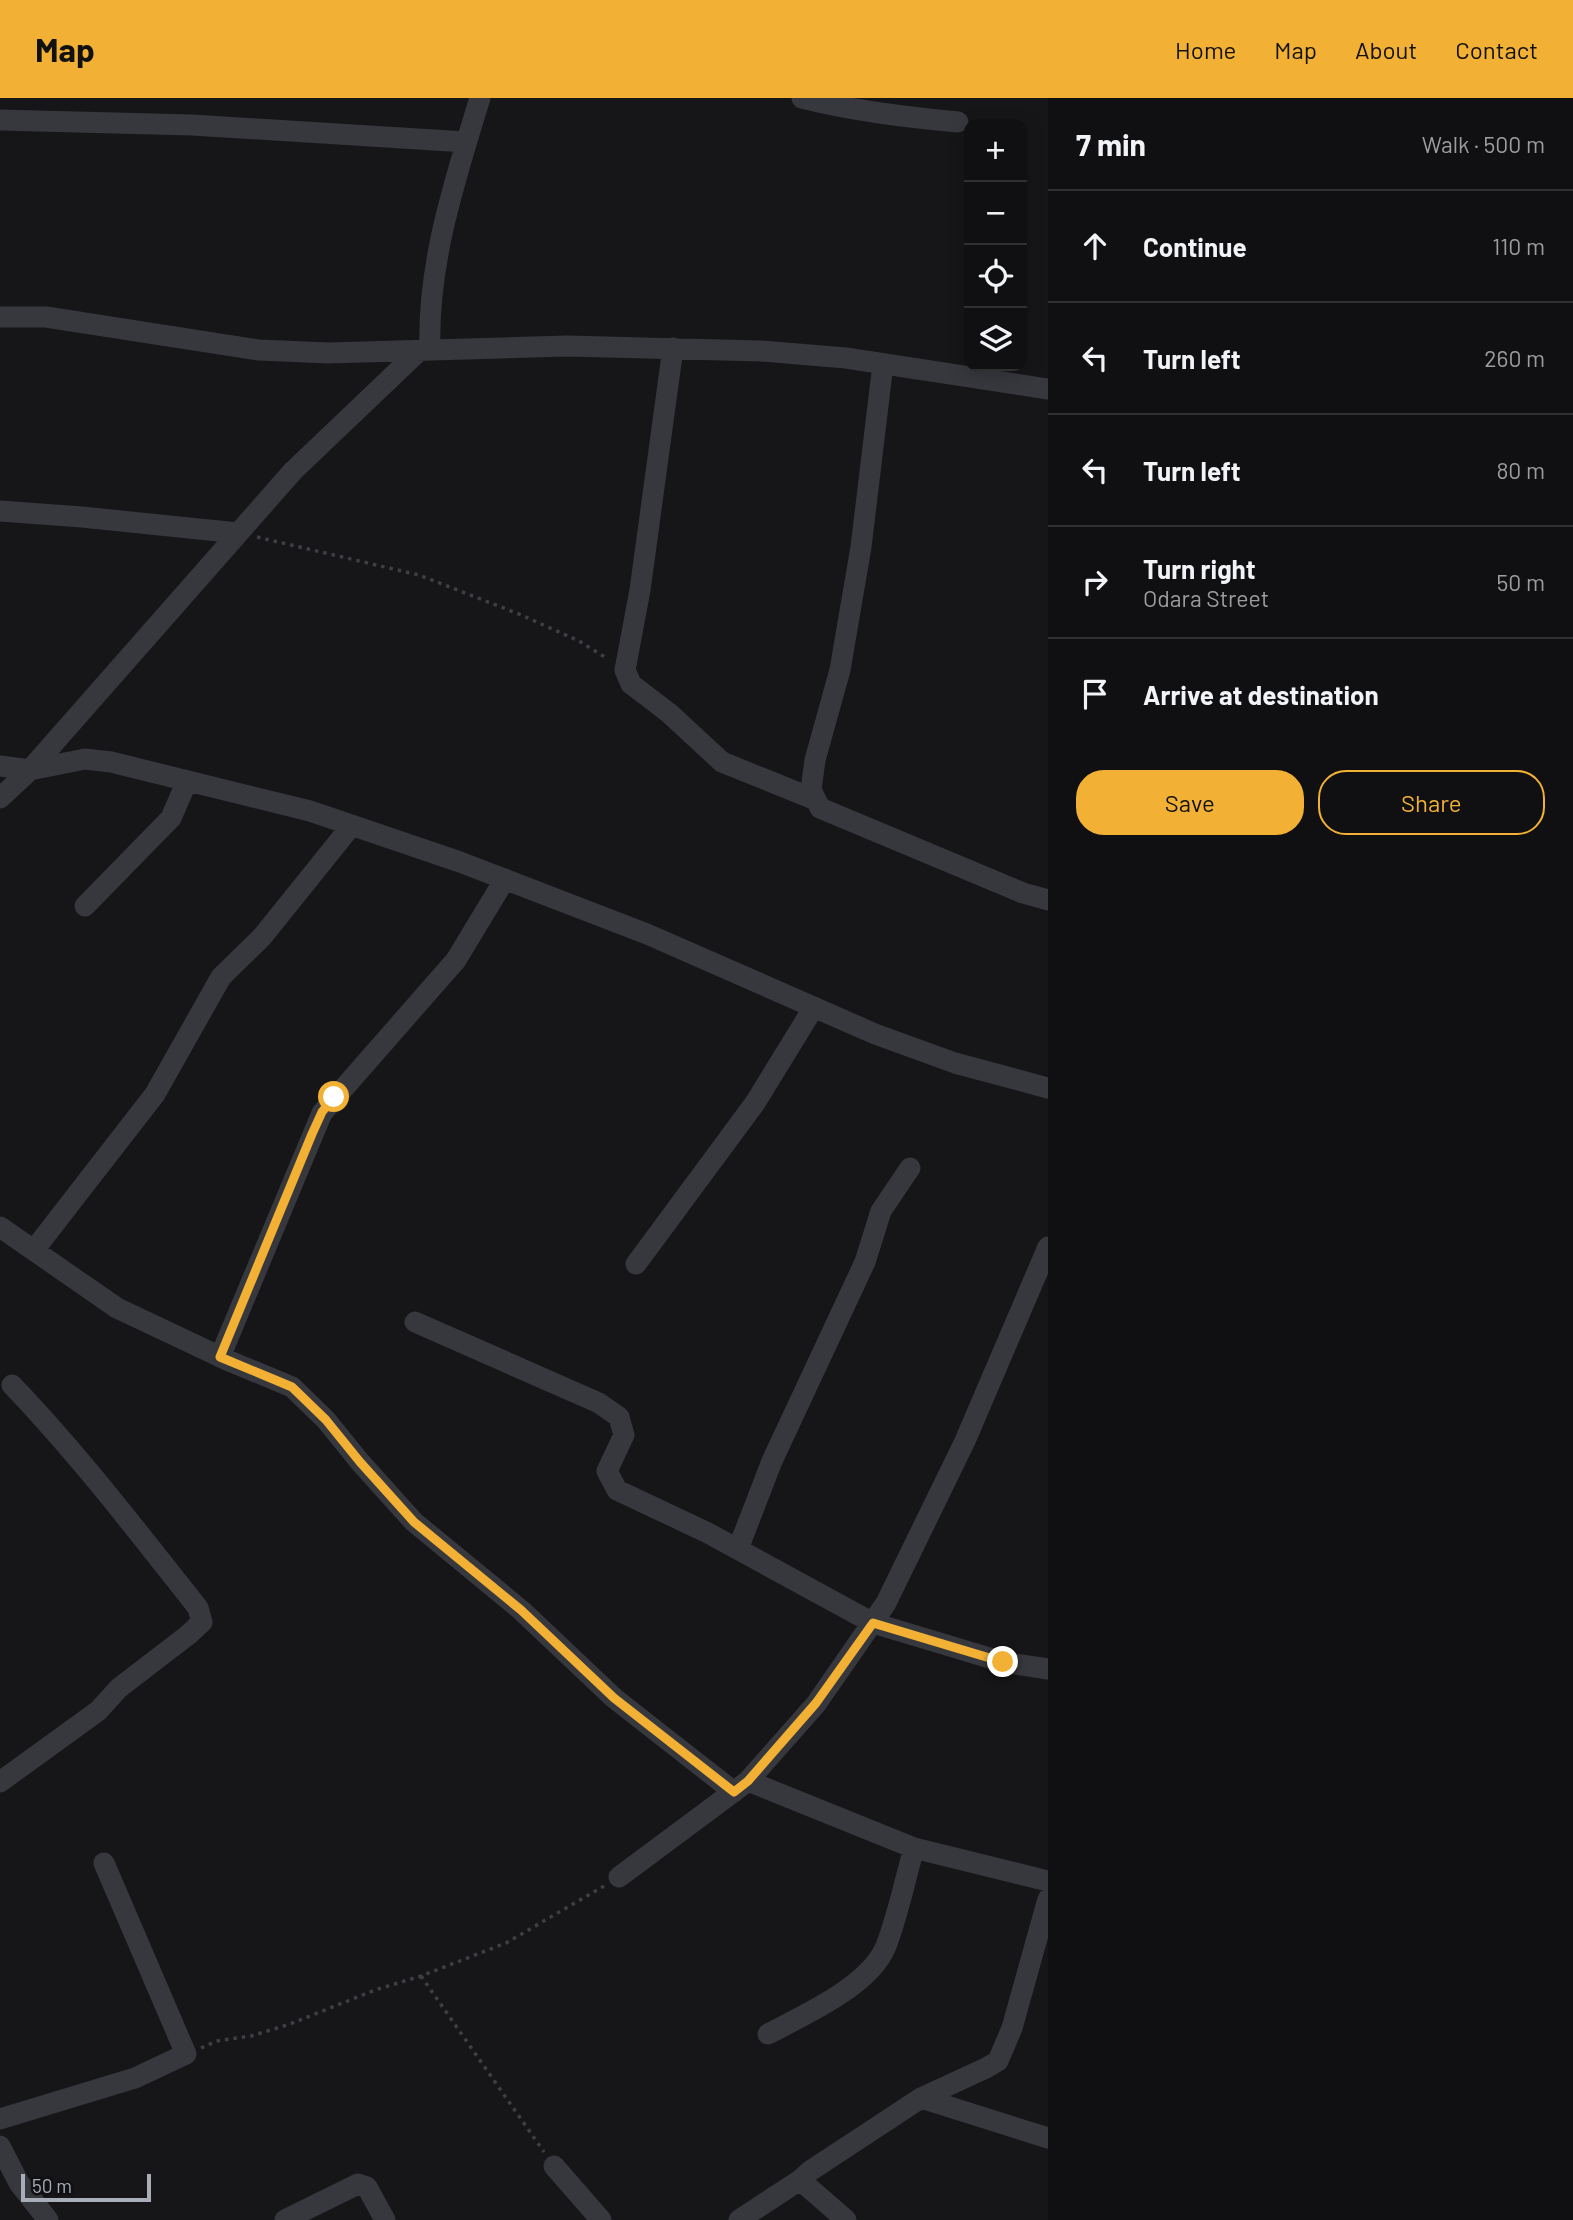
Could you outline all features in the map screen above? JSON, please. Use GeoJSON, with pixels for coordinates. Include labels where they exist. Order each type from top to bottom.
{"type":"FeatureCollection","features":[{"type":"Feature","properties":{"kind":"street"},"geometry":{"type":"LineString","coordinates":[[0,798],[30,770],[293,471],[384,384],[425,350],[437,260],[453,186],[480,98]]}},
{"type":"Feature","properties":{"kind":"street"},"geometry":{"type":"LineString","coordinates":[[802,98],[882,114],[958,122]]}},
{"type":"Feature","properties":{"kind":"street"},"geometry":{"type":"LineString","coordinates":[[0,120],[192,125],[466,142]]}},
{"type":"Feature","properties":{"kind":"street"},"geometry":{"type":"LineString","coordinates":[[0,317],[46,317],[259,350],[328,353],[567,346],[761,351],[846,358],[1048,389]]}},
{"type":"Feature","properties":{"kind":"street"},"geometry":{"type":"LineString","coordinates":[[673,348],[640,590],[625,670],[631,684],[669,713],[722,762],[816,800]]}},
{"type":"Feature","properties":{"kind":"street"},"geometry":{"type":"LineString","coordinates":[[375,352],[384,384]]}},
{"type":"Feature","properties":{"kind":"street"},"geometry":{"type":"LineString","coordinates":[[883,364],[861,547],[843,656],[815,760],[811,790],[820,808],[1023,893],[1048,900]]}},
{"type":"Feature","properties":{"kind":"street"},"geometry":{"type":"LineString","coordinates":[[0,511],[238,533]]}},
{"type":"Feature","properties":{"kind":"street"},"geometry":{"type":"LineString","coordinates":[[0,766],[30,770],[85,759],[111,762],[310,811],[505,878],[647,934],[875,1034],[955,1063],[1048,1088]]}},
{"type":"Feature","properties":{"kind":"street"},"geometry":{"type":"LineString","coordinates":[[85,906],[171,818],[187,781]]}},
{"type":"Feature","properties":{"kind":"street"},"geometry":{"type":"LineString","coordinates":[[34,1250],[155,1094],[221,977],[262,937],[352,825]]}},
{"type":"Feature","properties":{"kind":"street"},"geometry":{"type":"LineString","coordinates":[[220,1357],[322,1112],[447,971],[505,878]]}},
{"type":"Feature","properties":{"kind":"street"},"geometry":{"type":"LineString","coordinates":[[636,1264],[755,1103],[814,1007]]}},
{"type":"Feature","properties":{"kind":"street"},"geometry":{"type":"LineString","coordinates":[[738,1549],[772,1461],[865,1262],[881,1211],[909,1168]]}},
{"type":"Feature","properties":{"kind":"street"},"geometry":{"type":"LineString","coordinates":[[0,1227],[117,1308],[220,1357],[292,1387],[326,1420],[414,1522],[521,1610],[614,1698],[741,1787],[914,1848],[1048,1881]]}},
{"type":"Feature","properties":{"kind":"street"},"geometry":{"type":"LineString","coordinates":[[619,1877],[741,1787],[816,1703],[873,1623],[886,1603],[965,1441],[1048,1247]]}},
{"type":"Feature","properties":{"kind":"street"},"geometry":{"type":"LineString","coordinates":[[415,1322],[599,1403],[619,1417],[624,1435],[607,1471],[617,1490],[738,1549],[873,1623],[1003,1662],[1048,1669]]}},
{"type":"Feature","properties":{"kind":"street"},"geometry":{"type":"LineString","coordinates":[[0,1782],[98,1711],[119,1688],[202,1622],[198,1608],[134,1527],[44,1418],[12,1385]]}},
{"type":"Feature","properties":{"kind":"street"},"geometry":{"type":"LineString","coordinates":[[768,2034],[838,1996],[871,1968],[886,1948],[914,1848]]}},
{"type":"Feature","properties":{"kind":"street"},"geometry":{"type":"LineString","coordinates":[[0,2119],[135,2078],[186,2054],[104,1863]]}},
{"type":"Feature","properties":{"kind":"street"},"geometry":{"type":"LineString","coordinates":[[739,2220],[921,2098],[998,2061],[1012,2028],[1048,1899]]}},
{"type":"Feature","properties":{"kind":"street"},"geometry":{"type":"LineString","coordinates":[[921,2098],[1048,2138]]}},
{"type":"Feature","properties":{"kind":"street"},"geometry":{"type":"LineString","coordinates":[[0,2146],[19,2183],[48,2220]]}},
{"type":"Feature","properties":{"kind":"street"},"geometry":{"type":"LineString","coordinates":[[554,2166],[601,2220]]}},
{"type":"Feature","properties":{"kind":"street"},"geometry":{"type":"LineString","coordinates":[[800,2180],[846,2220]]}},
{"type":"Feature","properties":{"kind":"street"},"geometry":{"type":"LineString","coordinates":[[285,2220],[358,2184],[367,2187],[385,2220]]}},
{"type":"Feature","properties":{"kind":"path"},"geometry":{"type":"LineString","coordinates":[[238,533],[419,575],[579,641],[625,670]]}},
{"type":"Feature","properties":{"kind":"path"},"geometry":{"type":"LineString","coordinates":[[186,2054],[217,2041],[251,2036],[290,2024],[506,1943],[619,1877]]}},
{"type":"Feature","properties":{"kind":"path"},"geometry":{"type":"LineString","coordinates":[[421,1976],[554,2166]]}},
{"type":"Feature","properties":{"kind":"route"},"geometry":{"type":"LineString","coordinates":[[334,1097],[322,1112],[312,1134],[220,1357],[292,1387],[326,1420],[414,1522],[521,1610],[614,1698],[734,1792],[748,1781],[816,1703],[873,1623],[1003,1662]]}}]}
